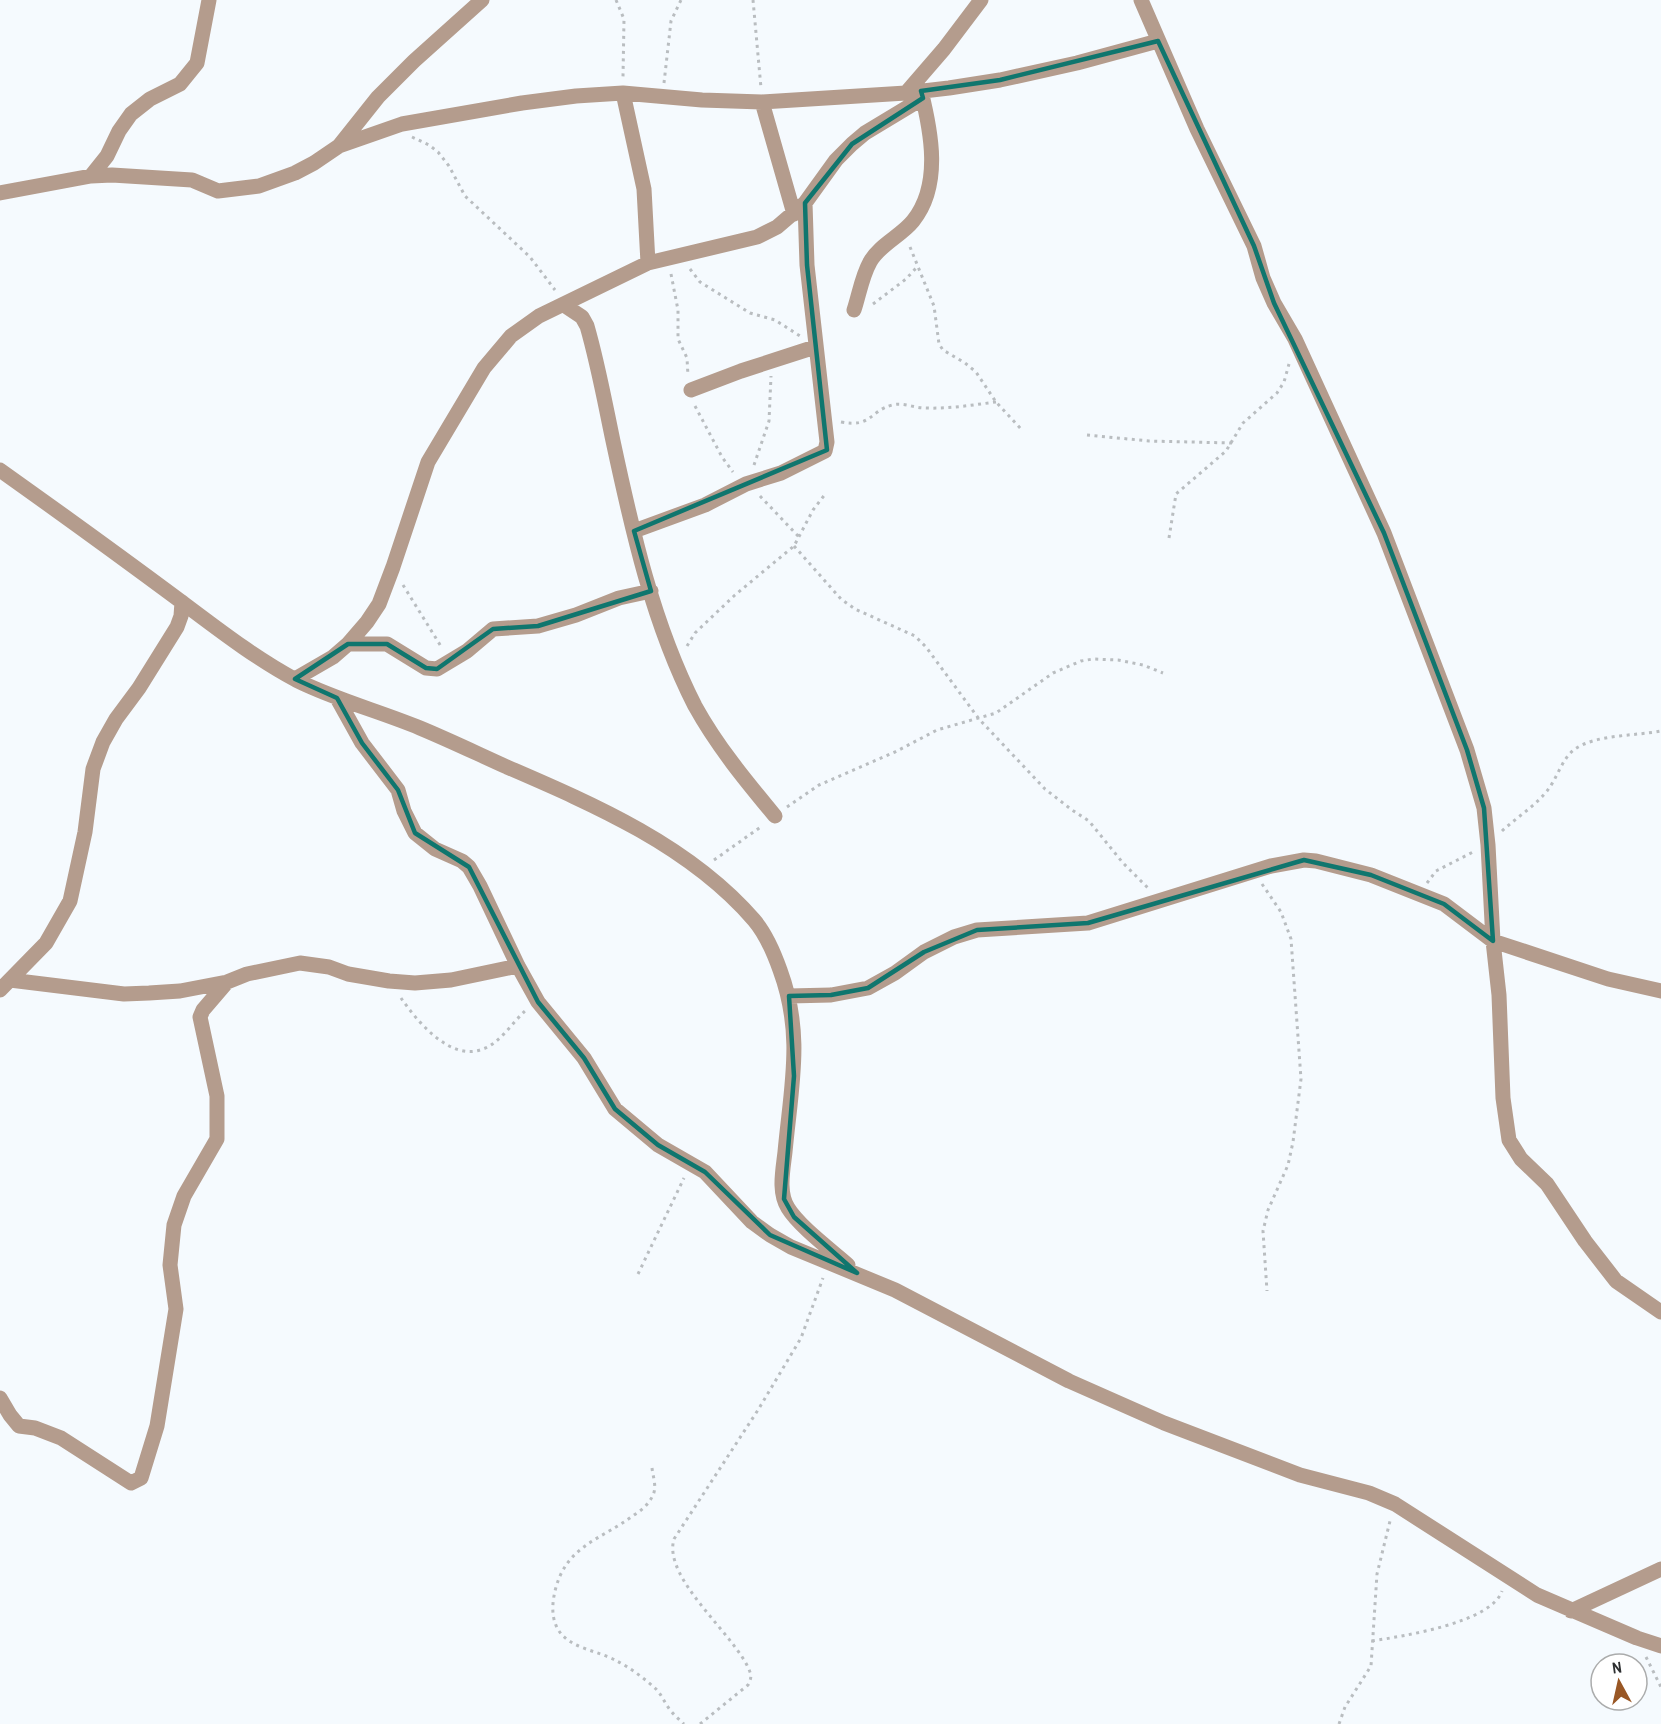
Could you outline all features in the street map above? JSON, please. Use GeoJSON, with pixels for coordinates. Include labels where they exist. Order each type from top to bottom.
{"type":"FeatureCollection","features":[{"type":"Feature","properties":{"kind":"street"},"geometry":{"type":"LineString","coordinates":[[91,176],[107,156],[119,131],[131,114],[150,99],[180,84],[197,63],[209,0]]}},
{"type":"Feature","properties":{"kind":"street"},"geometry":{"type":"LineString","coordinates":[[339,146],[392,82],[482,0]]}},
{"type":"Feature","properties":{"kind":"street"},"geometry":{"type":"LineString","coordinates":[[295,679],[320,666],[348,644],[368,622],[379,604],[393,567],[428,462],[484,368],[511,336],[539,316],[648,264],[757,237],[777,227],[805,203],[836,160],[852,144],[917,94],[944,49],[981,0]]}},
{"type":"Feature","properties":{"kind":"street"},"geometry":{"type":"LineString","coordinates":[[1141,0],[1197,129],[1254,246],[1263,278],[1274,303],[1295,339],[1384,532],[1467,750],[1484,808],[1488,845],[1493,941],[1499,995],[1503,1098],[1509,1140],[1521,1159],[1547,1184],[1585,1241],[1616,1281],[1661,1312]]}},
{"type":"Feature","properties":{"kind":"street"},"geometry":{"type":"LineString","coordinates":[[0,193],[91,176],[138,176],[192,180],[219,191],[259,186],[314,163],[339,146],[402,124],[522,103],[623,93],[702,100],[762,102],[917,94],[1000,80],[1077,63],[1158,41]]}},
{"type":"Feature","properties":{"kind":"street"},"geometry":{"type":"LineString","coordinates":[[623,93],[644,189],[648,264]]}},
{"type":"Feature","properties":{"kind":"street"},"geometry":{"type":"LineString","coordinates":[[854,310],[870,261],[903,231],[922,208],[933,158],[932,139],[917,94]]}},
{"type":"Feature","properties":{"kind":"street"},"geometry":{"type":"LineString","coordinates":[[762,102],[794,214]]}},
{"type":"Feature","properties":{"kind":"street"},"geometry":{"type":"LineString","coordinates":[[634,531],[705,505],[748,478],[781,473],[825,451],[827,442],[807,265],[805,203]]}},
{"type":"Feature","properties":{"kind":"street"},"geometry":{"type":"LineString","coordinates":[[564,305],[582,317],[586,326],[634,531],[651,591],[676,663],[694,704],[710,732],[775,816]]}},
{"type":"Feature","properties":{"kind":"street"},"geometry":{"type":"LineString","coordinates":[[691,390],[815,347]]}},
{"type":"Feature","properties":{"kind":"street"},"geometry":{"type":"LineString","coordinates":[[0,470],[257,656],[295,679],[337,699],[418,727],[590,803],[654,839],[702,872],[737,901],[757,923],[774,953],[789,996],[795,1034],[794,1076],[782,1180],[784,1199],[794,1217],[857,1273]]}},
{"type":"Feature","properties":{"kind":"street"},"geometry":{"type":"LineString","coordinates":[[348,644],[387,644],[431,670],[437,669],[451,662],[494,629],[538,626],[576,615],[619,598],[651,591]]}},
{"type":"Feature","properties":{"kind":"street"},"geometry":{"type":"LineString","coordinates":[[5,985],[46,944],[70,901],[85,832],[93,769],[103,742],[177,627],[182,616],[182,602]]}},
{"type":"Feature","properties":{"kind":"street"},"geometry":{"type":"LineString","coordinates":[[337,699],[362,743],[398,789],[404,812],[415,833],[435,849],[462,861],[469,867],[538,1002],[584,1058],[615,1109],[658,1145],[692,1163],[717,1183],[752,1222],[780,1241],[895,1290],[1069,1381],[1164,1423],[1300,1475],[1369,1493],[1395,1504],[1506,1578],[1537,1595],[1636,1638],[1661,1646]]}},
{"type":"Feature","properties":{"kind":"street"},"geometry":{"type":"LineString","coordinates":[[789,996],[831,995],[868,988],[896,973],[924,952],[954,937],[977,930],[1088,923],[1291,861],[1316,861],[1371,875],[1444,904],[1493,941],[1608,979],[1661,991]]}},
{"type":"Feature","properties":{"kind":"street"},"geometry":{"type":"LineString","coordinates":[[5,985],[124,994],[180,991],[227,982],[247,974],[300,963],[348,974],[415,983],[451,980],[518,966]]}},
{"type":"Feature","properties":{"kind":"street"},"geometry":{"type":"LineString","coordinates":[[0,1398],[19,1426],[35,1428],[61,1438],[131,1483],[141,1479],[157,1426],[176,1309],[170,1265],[174,1225],[184,1196],[217,1139],[216,1096],[200,1017],[203,1010],[227,982]]}},
{"type":"Feature","properties":{"kind":"street"},"geometry":{"type":"LineString","coordinates":[[1571,1611],[1661,1569]]}},
{"type":"Feature","properties":{"kind":"path"},"geometry":{"type":"LineString","coordinates":[[616,0],[624,19],[623,93]]}},
{"type":"Feature","properties":{"kind":"path"},"geometry":{"type":"LineString","coordinates":[[662,95],[671,21],[681,0]]}},
{"type":"Feature","properties":{"kind":"path"},"geometry":{"type":"LineString","coordinates":[[753,0],[762,102]]}},
{"type":"Feature","properties":{"kind":"path"},"geometry":{"type":"LineString","coordinates":[[402,124],[414,139],[429,145],[438,152],[449,166],[465,196],[530,257],[564,305]]}},
{"type":"Feature","properties":{"kind":"path"},"geometry":{"type":"LineString","coordinates":[[903,231],[934,306],[939,344],[943,350],[976,372],[996,402],[1022,430]]}},
{"type":"Feature","properties":{"kind":"path"},"geometry":{"type":"LineString","coordinates":[[682,254],[694,277],[700,282],[750,313],[775,320],[815,347]]}},
{"type":"Feature","properties":{"kind":"path"},"geometry":{"type":"LineString","coordinates":[[1169,538],[1176,494],[1226,451],[1243,423],[1276,393],[1284,382],[1295,339]]}},
{"type":"Feature","properties":{"kind":"path"},"geometry":{"type":"LineString","coordinates":[[771,362],[772,395],[769,421],[748,478],[799,537]]}},
{"type":"Feature","properties":{"kind":"path"},"geometry":{"type":"LineString","coordinates":[[823,413],[836,421],[850,424],[870,419],[894,404],[928,408],[996,402]]}},
{"type":"Feature","properties":{"kind":"path"},"geometry":{"type":"LineString","coordinates":[[1087,435],[1149,441],[1232,443]]}},
{"type":"Feature","properties":{"kind":"path"},"geometry":{"type":"LineString","coordinates":[[676,663],[695,633],[735,595],[794,546],[813,510],[826,494]]}},
{"type":"Feature","properties":{"kind":"path"},"geometry":{"type":"LineString","coordinates":[[794,546],[841,599],[855,609],[915,636],[921,641],[980,719],[1045,789],[1089,821],[1122,863],[1142,881],[1158,901]]}},
{"type":"Feature","properties":{"kind":"path"},"geometry":{"type":"LineString","coordinates":[[393,567],[451,662]]}},
{"type":"Feature","properties":{"kind":"path"},"geometry":{"type":"LineString","coordinates":[[702,872],[718,856],[819,785],[884,757],[937,730],[960,722],[980,719],[1001,710],[1053,673],[1081,661],[1093,659],[1118,660],[1143,665],[1163,673]]}},
{"type":"Feature","properties":{"kind":"path"},"geometry":{"type":"LineString","coordinates":[[1420,895],[1436,871],[1488,845],[1547,790],[1567,757],[1575,749],[1605,739],[1661,732]]}},
{"type":"Feature","properties":{"kind":"path"},"geometry":{"type":"LineString","coordinates":[[1253,873],[1281,912],[1291,939],[1301,1080],[1288,1165],[1268,1210],[1263,1231],[1267,1291]]}},
{"type":"Feature","properties":{"kind":"path"},"geometry":{"type":"LineString","coordinates":[[389,981],[412,1014],[436,1039],[468,1052],[483,1049],[500,1038],[515,1021],[538,1002]]}},
{"type":"Feature","properties":{"kind":"path"},"geometry":{"type":"LineString","coordinates":[[638,1274],[692,1163]]}},
{"type":"Feature","properties":{"kind":"path"},"geometry":{"type":"LineString","coordinates":[[700,1724],[748,1685],[751,1679],[750,1671],[695,1597],[673,1557],[672,1547],[674,1539],[758,1410],[801,1338],[824,1276],[816,1257]]}},
{"type":"Feature","properties":{"kind":"path"},"geometry":{"type":"LineString","coordinates":[[652,1468],[655,1486],[653,1495],[644,1508],[612,1530],[585,1544],[571,1557],[557,1581],[552,1603],[555,1623],[560,1633],[567,1639],[614,1659],[631,1669],[657,1690],[670,1711],[684,1724]]}},
{"type":"Feature","properties":{"kind":"path"},"geometry":{"type":"LineString","coordinates":[[1339,1724],[1345,1707],[1371,1666],[1377,1574],[1395,1504]]}},
{"type":"Feature","properties":{"kind":"path"},"geometry":{"type":"LineString","coordinates":[[1372,1641],[1433,1629],[1472,1615],[1490,1606],[1500,1596],[1506,1578]]}},
{"type":"Feature","properties":{"kind":"path"},"geometry":{"type":"LineString","coordinates":[[1636,1638],[1661,1688]]}},
{"type":"Feature","properties":{"kind":"highlighted area"},"geometry":{"type":"Polygon","coordinates":[[[1158,41],[1254,246],[1274,303],[1384,533],[1467,750],[1484,808],[1493,941],[1444,904],[1371,875],[1304,860],[1088,923],[977,930],[924,952],[868,988],[831,995],[789,996],[794,1076],[784,1199],[794,1217],[857,1273],[770,1235],[705,1172],[658,1145],[615,1109],[584,1058],[538,1002],[469,867],[415,833],[398,790],[362,743],[337,698],[295,679],[348,644],[387,644],[426,668],[437,669],[493,629],[538,626],[651,591],[634,531],[827,450],[807,265],[805,203],[852,144],[923,98],[921,91],[1000,80],[1158,41]]]}}]}
